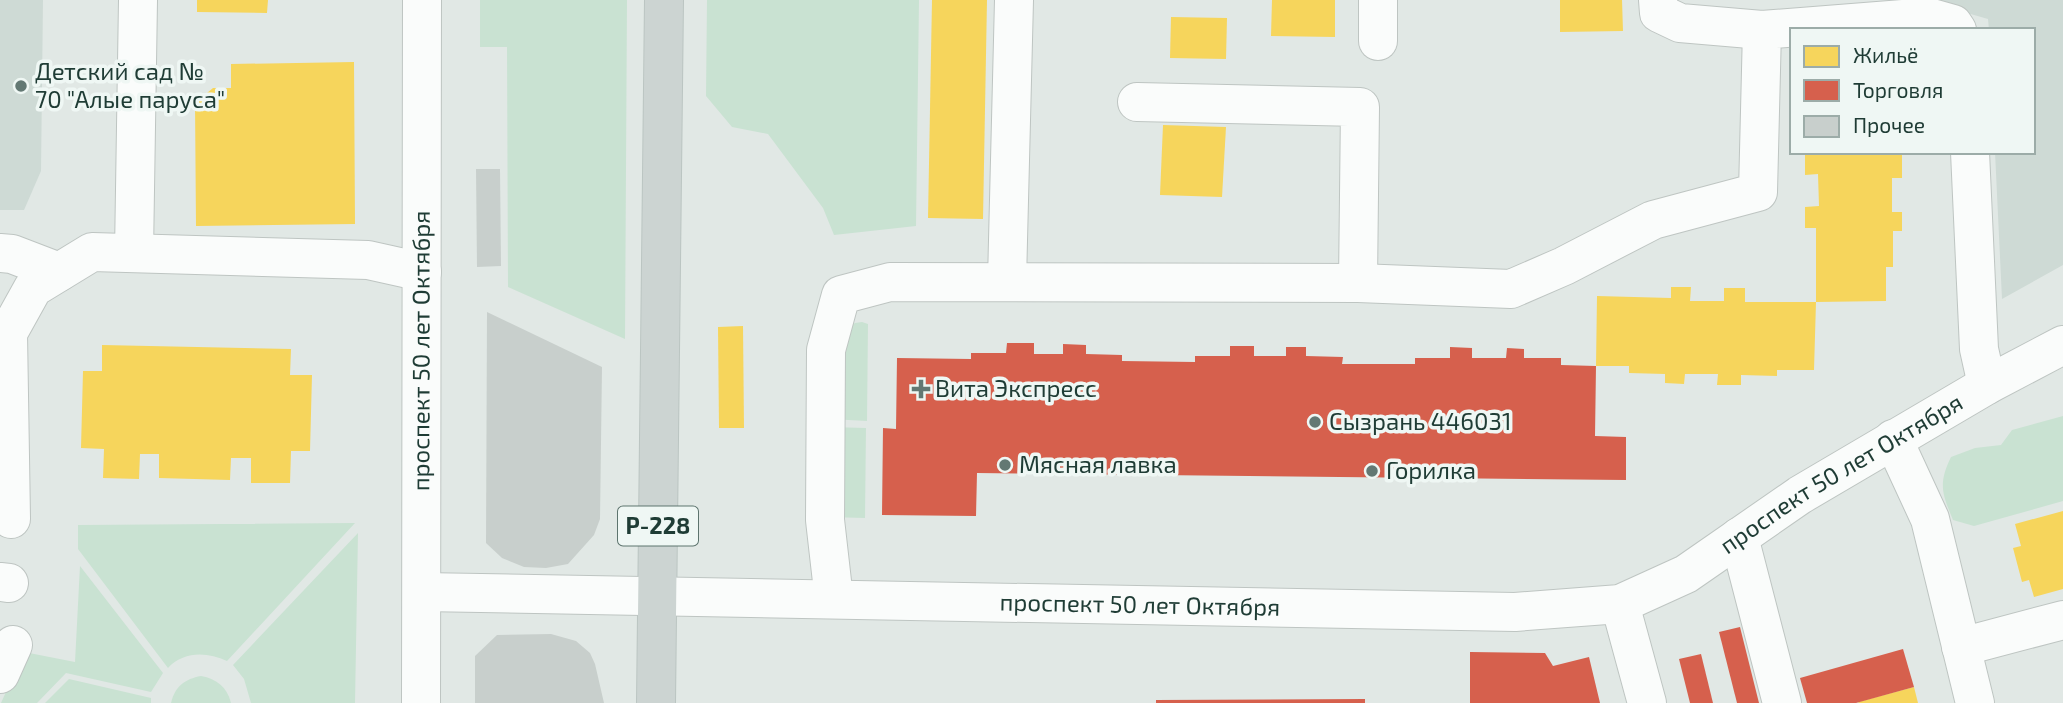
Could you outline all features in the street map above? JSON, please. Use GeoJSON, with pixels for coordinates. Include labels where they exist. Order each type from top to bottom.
{"type":"FeatureCollection","features":[{"type":"Feature","properties":{"kind":"main road","name":"Р-228"},"geometry":{"type":"LineString","coordinates":[[656,703],[664,0]]}},
{"type":"Feature","properties":{"kind":"street"},"geometry":{"type":"LineString","coordinates":[[134,253],[138,0]]}},
{"type":"Feature","properties":{"kind":"street","name":"проспект 50 лет Октября"},"geometry":{"type":"LineString","coordinates":[[421,703],[422,0]]}},
{"type":"Feature","properties":{"kind":"street"},"geometry":{"type":"LineString","coordinates":[[1007,281],[1014,0]]}},
{"type":"Feature","properties":{"kind":"street"},"geometry":{"type":"LineString","coordinates":[[1378,0],[1378,41]]}},
{"type":"Feature","properties":{"kind":"street"},"geometry":{"type":"LineString","coordinates":[[1658,0],[1659,13],[1680,23],[1762,30],[1928,18],[1953,24],[1955,28]]}},
{"type":"Feature","properties":{"kind":"street"},"geometry":{"type":"LineString","coordinates":[[834,599],[825,520],[826,350],[841,295],[890,282],[1358,283],[1511,289],[1564,266],[1653,220],[1758,192],[1762,30]]}},
{"type":"Feature","properties":{"kind":"street"},"geometry":{"type":"LineString","coordinates":[[1137,102],[1360,107],[1358,283]]}},
{"type":"Feature","properties":{"kind":"street"},"geometry":{"type":"LineString","coordinates":[[1970,154],[1979,349],[1987,385]]}},
{"type":"Feature","properties":{"kind":"street"},"geometry":{"type":"LineString","coordinates":[[0,253],[12,254],[59,272]]}},
{"type":"Feature","properties":{"kind":"street"},"geometry":{"type":"LineString","coordinates":[[11,519],[4,333],[33,288],[59,272],[92,253],[134,253],[368,260],[422,272]]}},
{"type":"Feature","properties":{"kind":"street","name":"проспект 50 лет Октября"},"geometry":{"type":"LineString","coordinates":[[422,592],[1515,612],[1620,604],[1686,574],[1800,495],[1987,385],[2063,345]]}},
{"type":"Feature","properties":{"kind":"street"},"geometry":{"type":"LineString","coordinates":[[1893,439],[1930,519],[1975,703]]}},
{"type":"Feature","properties":{"kind":"street"},"geometry":{"type":"LineString","coordinates":[[1739,537],[1782,703]]}},
{"type":"Feature","properties":{"kind":"street"},"geometry":{"type":"LineString","coordinates":[[1620,604],[1647,703]]}},
{"type":"Feature","properties":{"kind":"street"},"geometry":{"type":"LineString","coordinates":[[1961,647],[2063,620]]}},
{"type":"Feature","properties":{"kind":"shaded area","name":"Детский сад № 70 \"Алые паруса\""},"geometry":{"type":"Polygon","coordinates":[[[0,0],[43,0],[41,171],[24,210],[0,210],[0,0]]]}},
{"type":"Feature","properties":{"kind":"shaded area"},"geometry":{"type":"Polygon","coordinates":[[[1922,0],[2063,0],[2063,265],[2002,299],[1995,154],[2035,154],[2035,28],[1989,28],[1988,19],[1922,0]]]}},
{"type":"Feature","properties":{"kind":"green space"},"geometry":{"type":"Polygon","coordinates":[[[480,0],[627,0],[625,339],[508,287],[507,47],[480,47],[480,0]]]}},
{"type":"Feature","properties":{"kind":"green space"},"geometry":{"type":"Polygon","coordinates":[[[707,0],[919,0],[916,226],[834,235],[823,208],[768,134],[732,127],[706,96],[707,0]]]}},
{"type":"Feature","properties":{"kind":"green space"},"geometry":{"type":"Polygon","coordinates":[[[855,323],[868,324],[867,421],[830,419],[841,333],[855,323]]]}},
{"type":"Feature","properties":{"kind":"green space"},"geometry":{"type":"Polygon","coordinates":[[[2063,416],[2063,501],[1974,526],[1953,520],[1943,489],[1944,474],[1951,457],[1975,448],[2001,445],[2012,430],[2063,416]]]}},
{"type":"Feature","properties":{"kind":"green space"},"geometry":{"type":"Polygon","coordinates":[[[829,427],[866,428],[865,518],[828,517],[829,427]]]}},
{"type":"Feature","properties":{"kind":"green space"},"geometry":{"type":"Polygon","coordinates":[[[355,523],[227,661],[196,655],[181,658],[168,668],[78,549],[78,525],[355,523]]]}},
{"type":"Feature","properties":{"kind":"green space"},"geometry":{"type":"Polygon","coordinates":[[[358,533],[355,703],[251,703],[244,679],[233,665],[358,533]]]}},
{"type":"Feature","properties":{"kind":"green space"},"geometry":{"type":"Polygon","coordinates":[[[80,566],[163,673],[151,692],[66,673],[37,703],[1,703],[24,652],[75,662],[80,566]]]}},
{"type":"Feature","properties":{"kind":"green space"},"geometry":{"type":"Polygon","coordinates":[[[201,676],[220,685],[227,692],[231,703],[171,703],[182,684],[201,676]]]}},
{"type":"Feature","properties":{"kind":"green space"},"geometry":{"type":"Polygon","coordinates":[[[69,679],[151,698],[151,703],[45,703],[69,679]]]}},
{"type":"Feature","properties":{"kind":"building: Жильё"},"geometry":{"type":"Polygon","coordinates":[[[197,0],[268,0],[267,13],[197,12],[197,0]]]}},
{"type":"Feature","properties":{"kind":"building: Жильё"},"geometry":{"type":"Polygon","coordinates":[[[932,0],[987,0],[983,219],[928,218],[932,0]]]}},
{"type":"Feature","properties":{"kind":"building: Жильё"},"geometry":{"type":"Polygon","coordinates":[[[1272,0],[1335,0],[1335,37],[1271,36],[1272,0]]]}},
{"type":"Feature","properties":{"kind":"building: Жильё"},"geometry":{"type":"Polygon","coordinates":[[[1560,0],[1622,0],[1623,31],[1560,32],[1560,0]]]}},
{"type":"Feature","properties":{"kind":"building: Жильё"},"geometry":{"type":"Polygon","coordinates":[[[1171,17],[1227,18],[1226,59],[1170,58],[1171,17]]]}},
{"type":"Feature","properties":{"kind":"building: Жильё"},"geometry":{"type":"Polygon","coordinates":[[[354,62],[355,224],[196,226],[195,103],[213,88],[231,88],[231,64],[354,62]]]}},
{"type":"Feature","properties":{"kind":"building: Жильё"},"geometry":{"type":"Polygon","coordinates":[[[1163,125],[1226,127],[1222,197],[1160,195],[1163,125]]]}},
{"type":"Feature","properties":{"kind":"building: Жильё"},"geometry":{"type":"Polygon","coordinates":[[[1805,154],[1902,155],[1902,178],[1892,178],[1892,212],[1902,212],[1902,231],[1893,231],[1893,267],[1886,267],[1886,301],[1816,302],[1816,228],[1805,228],[1805,207],[1819,206],[1818,174],[1805,175],[1805,154]]]}},
{"type":"Feature","properties":{"kind":"building: Жильё"},"geometry":{"type":"Polygon","coordinates":[[[1671,287],[1691,287],[1690,301],[1724,301],[1724,288],[1745,288],[1745,302],[1816,302],[1814,370],[1777,370],[1777,376],[1741,375],[1741,385],[1717,385],[1718,374],[1685,374],[1684,384],[1665,383],[1665,374],[1629,373],[1629,366],[1596,366],[1597,296],[1671,298],[1671,287]]]}},
{"type":"Feature","properties":{"kind":"building: Жильё"},"geometry":{"type":"Polygon","coordinates":[[[743,326],[744,428],[719,428],[718,327],[743,326]]]}},
{"type":"Feature","properties":{"kind":"building: Жильё"},"geometry":{"type":"Polygon","coordinates":[[[102,345],[291,349],[290,375],[312,375],[310,451],[291,451],[290,483],[251,483],[251,458],[231,458],[230,480],[159,478],[159,454],[140,454],[139,479],[103,478],[104,449],[81,448],[83,371],[102,371],[102,345]]]}},
{"type":"Feature","properties":{"kind":"building: Жильё"},"geometry":{"type":"Polygon","coordinates":[[[2063,511],[2063,589],[2034,597],[2029,580],[2022,582],[2013,548],[2021,546],[2015,524],[2063,511]]]}},
{"type":"Feature","properties":{"kind":"building: Жильё"},"geometry":{"type":"Polygon","coordinates":[[[1914,687],[1918,703],[1858,702],[1914,687]]]}},
{"type":"Feature","properties":{"kind":"building: Торговля"},"geometry":{"type":"Polygon","coordinates":[[[1007,343],[1034,343],[1034,354],[1063,354],[1063,344],[1086,345],[1086,354],[1122,355],[1122,361],[1195,362],[1195,356],[1230,356],[1230,346],[1254,346],[1254,356],[1286,356],[1286,347],[1306,347],[1306,356],[1343,357],[1342,364],[1415,364],[1415,358],[1450,358],[1450,347],[1472,348],[1472,358],[1506,358],[1507,348],[1524,349],[1524,358],[1561,358],[1561,365],[1596,366],[1595,436],[1626,437],[1626,480],[977,473],[976,516],[882,515],[883,428],[896,429],[897,358],[971,359],[971,353],[1006,353],[1007,343]]]}},
{"type":"Feature","properties":{"kind":"building: Торговля"},"geometry":{"type":"Polygon","coordinates":[[[1740,627],[1759,703],[1737,703],[1719,632],[1740,627]]]}},
{"type":"Feature","properties":{"kind":"building: Торговля"},"geometry":{"type":"Polygon","coordinates":[[[1903,649],[1914,687],[1856,703],[1807,703],[1800,678],[1903,649]]]}},
{"type":"Feature","properties":{"kind":"building: Торговля"},"geometry":{"type":"Polygon","coordinates":[[[1470,652],[1545,653],[1553,666],[1589,657],[1600,703],[1470,703],[1470,652]]]}},
{"type":"Feature","properties":{"kind":"building: Торговля"},"geometry":{"type":"Polygon","coordinates":[[[1701,654],[1713,703],[1690,703],[1679,659],[1701,654]]]}},
{"type":"Feature","properties":{"kind":"building: Торговля"},"geometry":{"type":"Polygon","coordinates":[[[1365,699],[1365,703],[1156,703],[1156,700],[1365,699]]]}},
{"type":"Feature","properties":{"kind":"building: Прочее"},"geometry":{"type":"Polygon","coordinates":[[[476,169],[500,169],[501,266],[477,267],[476,169]]]}},
{"type":"Feature","properties":{"kind":"building: Прочее"},"geometry":{"type":"Polygon","coordinates":[[[487,312],[602,367],[600,519],[594,535],[568,564],[546,568],[524,567],[502,558],[486,543],[487,312]]]}},
{"type":"Feature","properties":{"kind":"building: Прочее"},"geometry":{"type":"Polygon","coordinates":[[[551,634],[576,641],[590,653],[604,703],[475,703],[475,656],[497,635],[551,634]]]}},
{"type":"Feature","properties":{"kind":"place","name":"Детский сад № 70 \"Алые паруса\""},"geometry":{"type":"Point","coordinates":[21,86]}},
{"type":"Feature","properties":{"kind":"place","name":"Вита Экспресс"},"geometry":{"type":"Point","coordinates":[921,389]}},
{"type":"Feature","properties":{"kind":"place","name":"Сызрань 446031"},"geometry":{"type":"Point","coordinates":[1315,422]}},
{"type":"Feature","properties":{"kind":"place","name":"Мясная лавка"},"geometry":{"type":"Point","coordinates":[1005,465]}},
{"type":"Feature","properties":{"kind":"place","name":"Горилка"},"geometry":{"type":"Point","coordinates":[1372,471]}}]}
